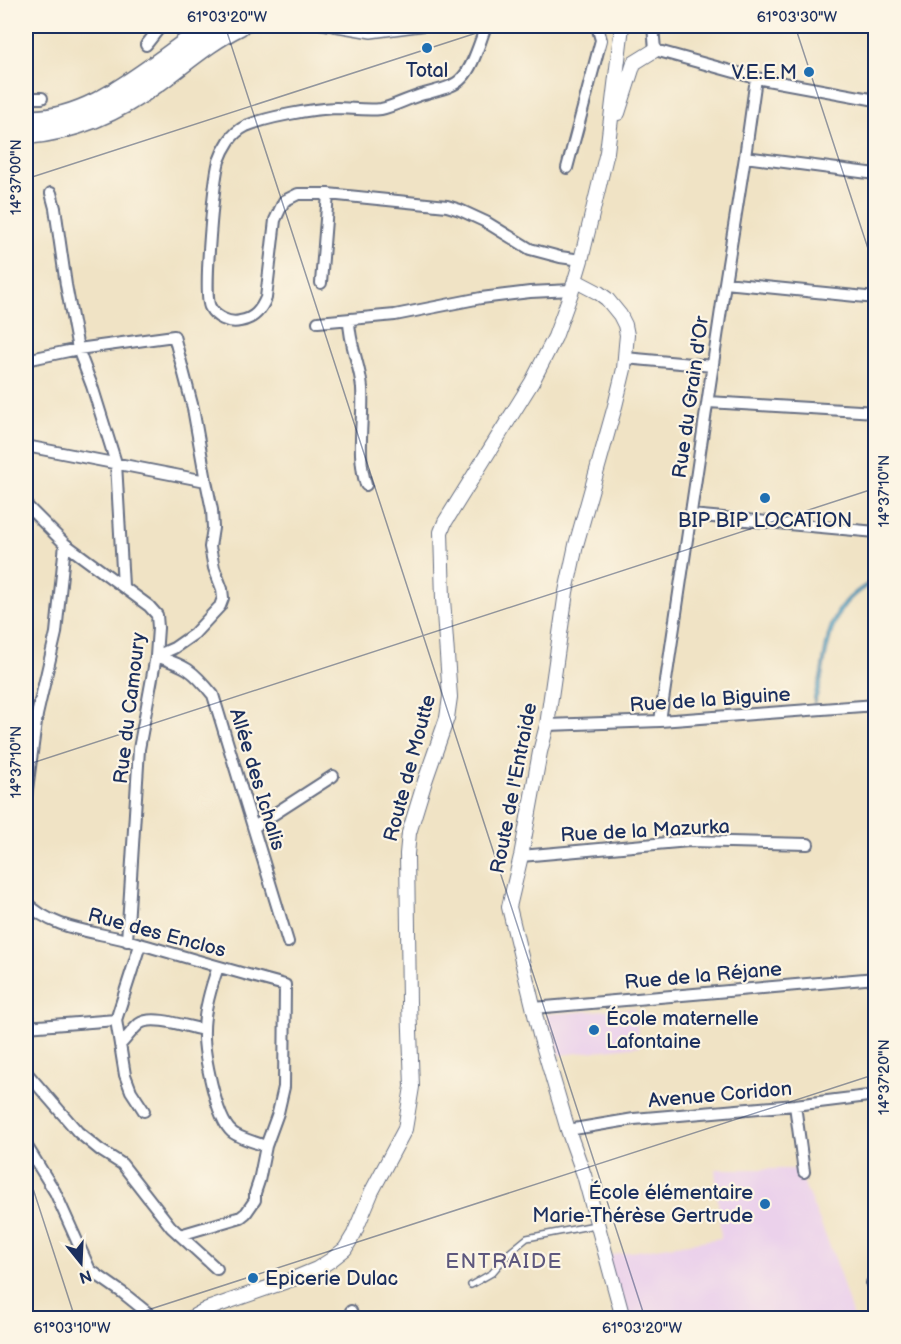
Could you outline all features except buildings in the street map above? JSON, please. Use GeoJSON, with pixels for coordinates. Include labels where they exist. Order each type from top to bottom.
{"type":"FeatureCollection","features":[{"type":"Feature","properties":{"kind":"highway"},"geometry":{"type":"LineString","coordinates":[[26,119],[48,118],[70,113],[97,102],[141,76],[208,26]]}},
{"type":"Feature","properties":{"kind":"highway"},"geometry":{"type":"LineString","coordinates":[[26,135],[41,134],[108,113],[158,83],[209,44],[235,28]]}},
{"type":"Feature","properties":{"kind":"main road"},"geometry":{"type":"LineString","coordinates":[[607,152],[624,28]]}},
{"type":"Feature","properties":{"kind":"main road"},"geometry":{"type":"LineString","coordinates":[[607,152],[634,63],[655,50]]}},
{"type":"Feature","properties":{"kind":"main road","name":"Route de Moutte"},"geometry":{"type":"LineString","coordinates":[[191,1318],[207,1309],[317,1269],[345,1249],[405,1129],[412,1087],[407,854],[409,833],[447,718],[450,697],[441,532],[532,382],[555,337],[574,285],[607,152]]}},
{"type":"Feature","properties":{"kind":"main road","name":"Route de l'Entraide"},"geometry":{"type":"LineString","coordinates":[[574,285],[599,293],[620,315],[627,335],[624,369],[576,545],[547,725],[509,907],[534,1008],[568,1130],[584,1175],[623,1318]]}},
{"type":"Feature","properties":{"kind":"street"},"geometry":{"type":"LineString","coordinates":[[146,45],[161,26]]}},
{"type":"Feature","properties":{"kind":"street"},"geometry":{"type":"LineString","coordinates":[[489,26],[485,29],[469,70],[461,80],[446,88],[414,96],[382,109],[333,108],[305,112],[263,121],[245,127],[236,133],[228,142],[219,161],[214,186],[207,280],[208,304],[215,314],[225,320],[238,322],[251,318],[261,310],[266,298],[275,220],[284,201],[298,194],[328,194],[447,206],[486,222],[530,249],[581,260]]}},
{"type":"Feature","properties":{"kind":"street"},"geometry":{"type":"LineString","coordinates":[[567,168],[601,40],[597,26]]}},
{"type":"Feature","properties":{"kind":"street"},"geometry":{"type":"LineString","coordinates":[[655,28],[655,50],[756,78],[876,100]]}},
{"type":"Feature","properties":{"kind":"street","name":"Rue du Grain d'Or"},"geometry":{"type":"LineString","coordinates":[[660,721],[725,283],[746,158],[756,78]]}},
{"type":"Feature","properties":{"kind":"street"},"geometry":{"type":"LineString","coordinates":[[26,98],[42,99]]}},
{"type":"Feature","properties":{"kind":"street"},"geometry":{"type":"LineString","coordinates":[[746,158],[876,174]]}},
{"type":"Feature","properties":{"kind":"street"},"geometry":{"type":"LineString","coordinates":[[51,194],[78,349],[116,463],[123,586]]}},
{"type":"Feature","properties":{"kind":"street"},"geometry":{"type":"LineString","coordinates":[[321,283],[328,194]]}},
{"type":"Feature","properties":{"kind":"street"},"geometry":{"type":"LineString","coordinates":[[725,283],[876,298]]}},
{"type":"Feature","properties":{"kind":"street"},"geometry":{"type":"LineString","coordinates":[[318,322],[395,315],[491,297],[574,285]]}},
{"type":"Feature","properties":{"kind":"street"},"geometry":{"type":"LineString","coordinates":[[349,320],[349,332],[362,387],[361,469],[366,485]]}},
{"type":"Feature","properties":{"kind":"street"},"geometry":{"type":"LineString","coordinates":[[26,360],[78,349],[174,336],[194,408],[212,510],[213,528],[210,547],[223,598],[220,606],[194,634],[156,657]]}},
{"type":"Feature","properties":{"kind":"street"},"geometry":{"type":"LineString","coordinates":[[625,358],[713,366]]}},
{"type":"Feature","properties":{"kind":"street"},"geometry":{"type":"LineString","coordinates":[[708,402],[876,412]]}},
{"type":"Feature","properties":{"kind":"street"},"geometry":{"type":"LineString","coordinates":[[26,446],[206,481]]}},
{"type":"Feature","properties":{"kind":"street","name":"Rue du Camoury"},"geometry":{"type":"LineString","coordinates":[[26,505],[64,544],[123,586],[157,615],[156,657],[139,749],[127,940]]}},
{"type":"Feature","properties":{"kind":"street"},"geometry":{"type":"LineString","coordinates":[[691,515],[876,532]]}},
{"type":"Feature","properties":{"kind":"street"},"geometry":{"type":"LineString","coordinates":[[26,797],[37,715],[56,633],[64,544]]}},
{"type":"Feature","properties":{"kind":"street","name":"Allée des Ichalis"},"geometry":{"type":"LineString","coordinates":[[156,657],[190,669],[213,695],[288,942]]}},
{"type":"Feature","properties":{"kind":"street","name":"Rue de la Biguine"},"geometry":{"type":"LineString","coordinates":[[547,725],[660,721],[876,705]]}},
{"type":"Feature","properties":{"kind":"street"},"geometry":{"type":"LineString","coordinates":[[254,827],[333,776]]}},
{"type":"Feature","properties":{"kind":"street","name":"Rue de la Mazurka"},"geometry":{"type":"LineString","coordinates":[[520,856],[689,841],[808,844]]}},
{"type":"Feature","properties":{"kind":"street","name":"Rue des Enclos"},"geometry":{"type":"LineString","coordinates":[[26,902],[46,919],[76,929],[127,940],[285,985],[284,1087],[278,1113],[266,1146]]}},
{"type":"Feature","properties":{"kind":"street"},"geometry":{"type":"LineString","coordinates":[[140,945],[116,1020],[125,1075],[130,1090],[144,1111]]}},
{"type":"Feature","properties":{"kind":"street"},"geometry":{"type":"LineString","coordinates":[[180,1235],[241,1217],[246,1213],[255,1200],[266,1146],[233,1134],[220,1116],[206,1059],[204,1030],[210,991],[218,967]]}},
{"type":"Feature","properties":{"kind":"street","name":"Rue de la Réjane"},"geometry":{"type":"LineString","coordinates":[[534,1008],[876,978]]}},
{"type":"Feature","properties":{"kind":"street"},"geometry":{"type":"LineString","coordinates":[[26,985],[27,1028],[116,1020]]}},
{"type":"Feature","properties":{"kind":"street"},"geometry":{"type":"LineString","coordinates":[[120,1045],[141,1023],[149,1020],[204,1030]]}},
{"type":"Feature","properties":{"kind":"street"},"geometry":{"type":"LineString","coordinates":[[26,1072],[78,1132],[122,1164],[171,1227],[217,1269]]}},
{"type":"Feature","properties":{"kind":"street","name":"Avenue Coridon"},"geometry":{"type":"LineString","coordinates":[[568,1130],[634,1119],[795,1105],[876,1095]]}},
{"type":"Feature","properties":{"kind":"street"},"geometry":{"type":"LineString","coordinates":[[795,1105],[804,1172]]}},
{"type":"Feature","properties":{"kind":"street"},"geometry":{"type":"LineString","coordinates":[[26,1145],[55,1192],[90,1270],[154,1318]]}},
{"type":"Feature","properties":{"kind":"lane"},"geometry":{"type":"LineString","coordinates":[[235,28],[259,26]]}},
{"type":"Feature","properties":{"kind":"lane"},"geometry":{"type":"LineString","coordinates":[[319,26],[371,35],[424,28]]}},
{"type":"Feature","properties":{"kind":"lane"},"geometry":{"type":"LineString","coordinates":[[471,1285],[492,1273],[510,1252],[527,1238],[597,1224]]}},
{"type":"Feature","properties":{"kind":"shaded area","name":"École maternelle Lafontaine"},"geometry":{"type":"Polygon","coordinates":[[[634,1008],[640,1046],[560,1055],[546,1014],[634,1008]]]}},
{"type":"Feature","properties":{"kind":"shaded area"},"geometry":{"type":"Polygon","coordinates":[[[715,1169],[798,1169],[836,1261],[853,1318],[623,1318],[605,1256],[721,1238],[715,1169]]]}},
{"type":"Feature","properties":{"kind":"water"},"geometry":{"type":"Polygon","coordinates":[[[875,579],[846,605],[836,621],[814,704],[814,694],[833,621],[849,597],[875,579]]]}},
{"type":"Feature","properties":{"kind":"place","name":"Total"},"geometry":{"type":"Point","coordinates":[427,48]}},
{"type":"Feature","properties":{"kind":"place","name":"V.E.E.M"},"geometry":{"type":"Point","coordinates":[809,72]}},
{"type":"Feature","properties":{"kind":"place","name":"BIP BIP LOCATION"},"geometry":{"type":"Point","coordinates":[765,498]}},
{"type":"Feature","properties":{"kind":"place","name":"École maternelle Lafontaine"},"geometry":{"type":"Point","coordinates":[594,1030]}},
{"type":"Feature","properties":{"kind":"place","name":"École élémentaire Marie-Thérèse Gertrude"},"geometry":{"type":"Point","coordinates":[765,1204]}},
{"type":"Feature","properties":{"kind":"place","name":"Epicerie Dulac"},"geometry":{"type":"Point","coordinates":[253,1278]}},
{"type":"Feature","properties":{"kind":"district","name":"ENTRAIDE"},"geometry":{"type":"Point","coordinates":[504,1261]}}]}
